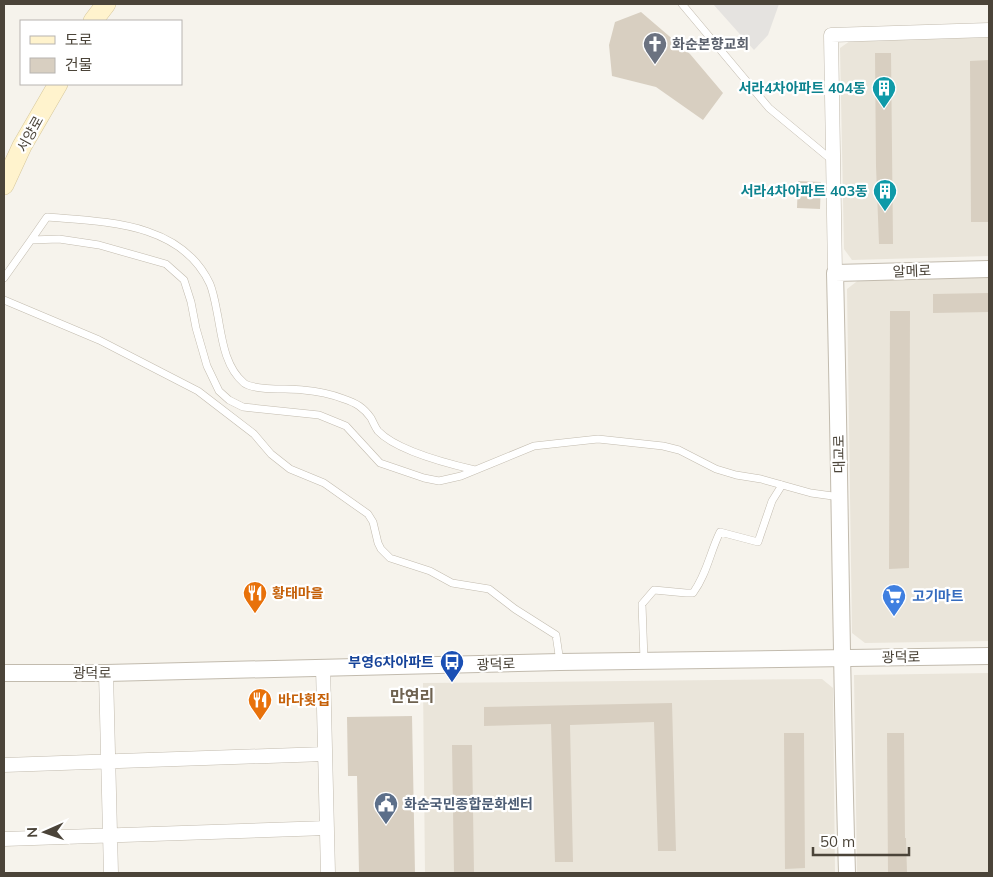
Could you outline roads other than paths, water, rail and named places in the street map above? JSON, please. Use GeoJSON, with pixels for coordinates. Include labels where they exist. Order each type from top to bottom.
{"type":"FeatureCollection","features":[{"type":"Feature","properties":{"kind":"main road"},"geometry":{"type":"LineString","coordinates":[[94,20],[106,4]]}},
{"type":"Feature","properties":{"kind":"main road","name":"서양로"},"geometry":{"type":"LineString","coordinates":[[4,186],[22,146],[57,85]]}},
{"type":"Feature","properties":{"kind":"street","name":"대교로"},"geometry":{"type":"LineString","coordinates":[[847,873],[841,658],[840,498],[831,35],[989,30]]}},
{"type":"Feature","properties":{"kind":"street","name":"알메로"},"geometry":{"type":"LineString","coordinates":[[835,274],[989,269]]}},
{"type":"Feature","properties":{"kind":"street","name":"광덕로"},"geometry":{"type":"LineString","coordinates":[[4,673],[106,673],[560,662],[989,656]]}},
{"type":"Feature","properties":{"kind":"street"},"geometry":{"type":"LineString","coordinates":[[323,667],[328,873]]}},
{"type":"Feature","properties":{"kind":"street"},"geometry":{"type":"LineString","coordinates":[[106,673],[111,873]]}},
{"type":"Feature","properties":{"kind":"street"},"geometry":{"type":"LineString","coordinates":[[4,765],[325,754]]}},
{"type":"Feature","properties":{"kind":"street"},"geometry":{"type":"LineString","coordinates":[[4,839],[327,828]]}},
{"type":"Feature","properties":{"kind":"lane"},"geometry":{"type":"LineString","coordinates":[[682,4],[769,108],[833,162]]}},
{"type":"Feature","properties":{"kind":"lane"},"geometry":{"type":"LineString","coordinates":[[4,278],[47,217],[128,225],[152,233],[184,250],[210,285],[224,350],[235,372],[245,384],[258,387],[305,390],[342,398],[360,405],[378,430],[394,441],[445,463],[476,470]]}},
{"type":"Feature","properties":{"kind":"lane"},"geometry":{"type":"LineString","coordinates":[[31,240],[59,240],[99,244],[166,264],[184,280],[207,366],[219,390],[229,400],[244,407],[319,416],[337,422],[346,426],[380,464],[439,481],[461,476],[534,446],[598,439],[664,446],[679,450],[716,469],[736,475],[819,495],[840,498]]}},
{"type":"Feature","properties":{"kind":"lane"},"geometry":{"type":"LineString","coordinates":[[4,300],[99,340],[198,391],[254,434],[271,454],[285,466],[324,483],[368,514],[373,522],[378,544],[390,558],[430,571],[452,583],[489,589],[515,609],[556,635],[560,662]]}},
{"type":"Feature","properties":{"kind":"lane"},"geometry":{"type":"LineString","coordinates":[[644,661],[642,604],[649,595],[654,590],[693,592],[704,576],[712,548],[720,532],[758,542],[772,501],[782,485]]}},
{"type":"Feature","properties":{"kind":"place","name":"화순본향교회"},"geometry":{"type":"Point","coordinates":[655,65]}},
{"type":"Feature","properties":{"kind":"place","name":"서라4차아파트 404동"},"geometry":{"type":"Point","coordinates":[884,109]}},
{"type":"Feature","properties":{"kind":"place","name":"서라4차아파트 403동"},"geometry":{"type":"Point","coordinates":[885,212]}},
{"type":"Feature","properties":{"kind":"place","name":"황태마을"},"geometry":{"type":"Point","coordinates":[255,614]}},
{"type":"Feature","properties":{"kind":"place","name":"고기마트"},"geometry":{"type":"Point","coordinates":[894,617]}},
{"type":"Feature","properties":{"kind":"place","name":"부영6차아파트"},"geometry":{"type":"Point","coordinates":[452,683]}},
{"type":"Feature","properties":{"kind":"place","name":"바다횟집"},"geometry":{"type":"Point","coordinates":[260,721]}},
{"type":"Feature","properties":{"kind":"place","name":"화순국민종합문화센터"},"geometry":{"type":"Point","coordinates":[386,825]}},
{"type":"Feature","properties":{"kind":"district","name":"만연리"},"geometry":{"type":"Point","coordinates":[412,696]}}]}
